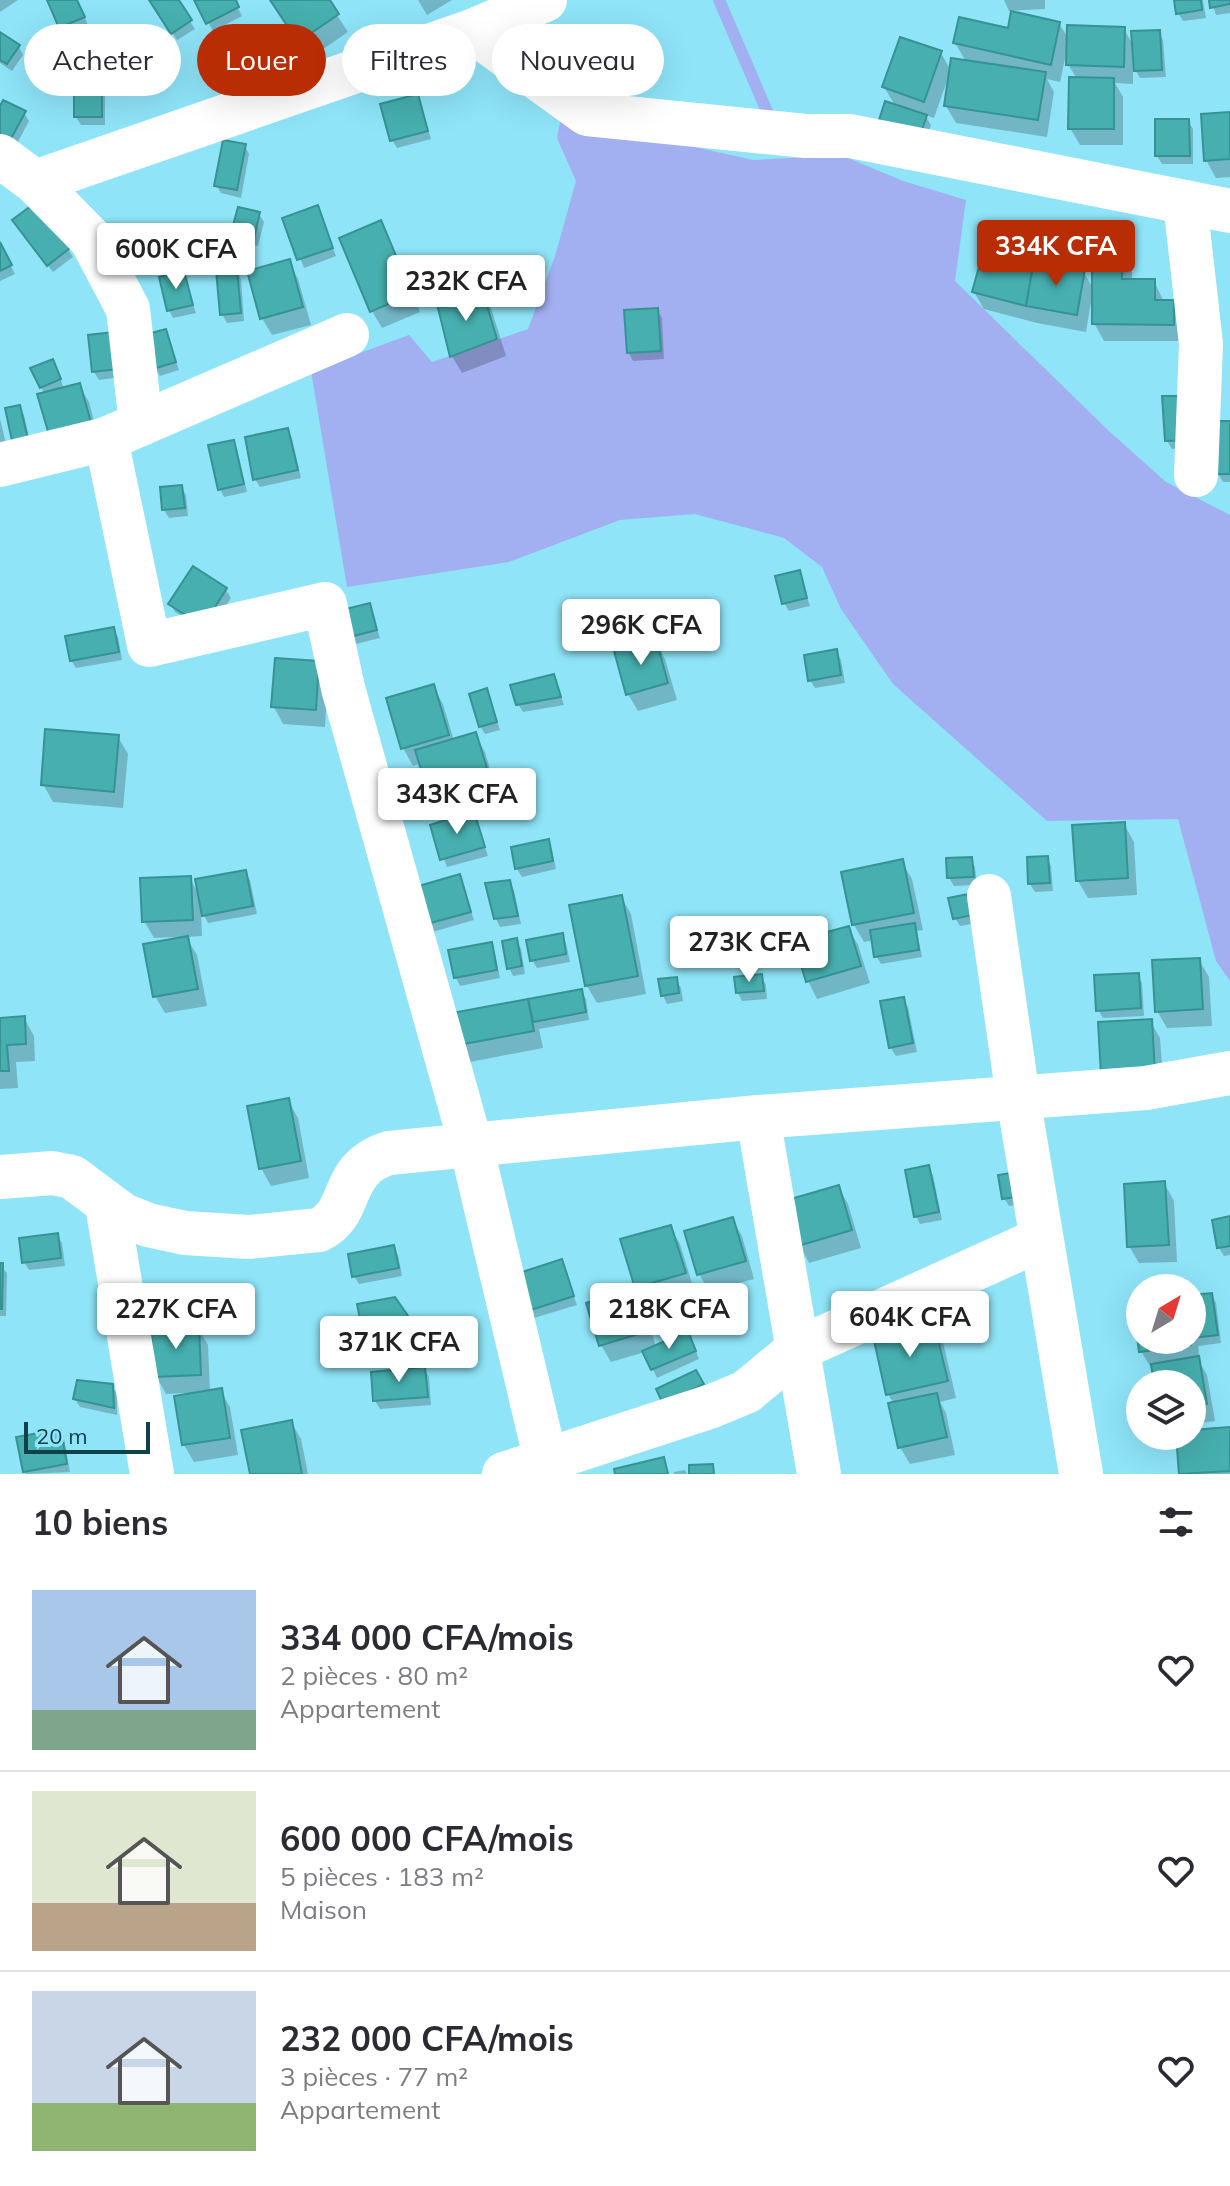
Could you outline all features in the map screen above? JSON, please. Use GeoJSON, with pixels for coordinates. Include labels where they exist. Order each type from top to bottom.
{"type":"FeatureCollection","features":[{"type":"Feature","properties":{"kind":"street"},"geometry":{"type":"LineString","coordinates":[[476,29],[545,0]]}},
{"type":"Feature","properties":{"kind":"street"},"geometry":{"type":"LineString","coordinates":[[476,34],[587,114],[806,136],[850,136],[1230,211]]}},
{"type":"Feature","properties":{"kind":"street"},"geometry":{"type":"LineString","coordinates":[[35,182],[342,76]]}},
{"type":"Feature","properties":{"kind":"street"},"geometry":{"type":"LineString","coordinates":[[0,156],[35,182],[91,239],[128,309],[124,432],[149,645],[325,604],[343,688],[471,1145],[547,1467]]}},
{"type":"Feature","properties":{"kind":"street"},"geometry":{"type":"LineString","coordinates":[[1185,202],[1201,344],[1196,475]]}},
{"type":"Feature","properties":{"kind":"street"},"geometry":{"type":"LineString","coordinates":[[0,465],[124,432],[347,335]]}},
{"type":"Feature","properties":{"kind":"street"},"geometry":{"type":"LineString","coordinates":[[989,896],[1018,1097],[1081,1474]]}},
{"type":"Feature","properties":{"kind":"street"},"geometry":{"type":"LineString","coordinates":[[0,1177],[52,1173],[72,1177],[107,1205],[148,1225],[185,1233],[249,1237],[319,1230],[336,1218],[360,1168],[375,1157],[389,1153],[758,1117],[1146,1088],[1230,1073]]}},
{"type":"Feature","properties":{"kind":"street"},"geometry":{"type":"LineString","coordinates":[[758,1117],[819,1474]]}},
{"type":"Feature","properties":{"kind":"street"},"geometry":{"type":"LineString","coordinates":[[107,1205],[152,1474]]}},
{"type":"Feature","properties":{"kind":"street"},"geometry":{"type":"LineString","coordinates":[[504,1474],[547,1467],[746,1392],[798,1349],[1041,1239]]}},
{"type":"Feature","properties":{"kind":"water"},"geometry":{"type":"Polygon","coordinates":[[[561,117],[753,160],[841,155],[903,181],[966,200],[955,281],[1166,482],[1230,515],[1230,981],[1216,961],[1178,819],[1047,821],[893,684],[841,609],[822,567],[784,538],[695,514],[620,520],[509,562],[347,587],[311,371],[409,335],[432,362],[528,329],[555,256],[576,181],[557,138],[561,117]]]}},
{"type":"Feature","properties":{"kind":"building"},"geometry":{"type":"Polygon","coordinates":[[[47,0],[77,0],[85,17],[68,24],[57,24],[47,0]]]}},
{"type":"Feature","properties":{"kind":"building"},"geometry":{"type":"Polygon","coordinates":[[[149,0],[179,0],[192,20],[181,27],[181,24],[165,24],[149,0]]]}},
{"type":"Feature","properties":{"kind":"building"},"geometry":{"type":"Polygon","coordinates":[[[194,0],[236,0],[239,7],[206,24],[194,0]]]}},
{"type":"Feature","properties":{"kind":"building"},"geometry":{"type":"Polygon","coordinates":[[[270,0],[330,0],[339,14],[324,24],[286,24],[270,0]]]}},
{"type":"Feature","properties":{"kind":"building"},"geometry":{"type":"Polygon","coordinates":[[[1174,0],[1201,0],[1202,10],[1176,14],[1174,0]]]}},
{"type":"Feature","properties":{"kind":"building"},"geometry":{"type":"Polygon","coordinates":[[[1209,0],[1230,0],[1230,4],[1210,8],[1209,0]]]}},
{"type":"Feature","properties":{"kind":"building"},"geometry":{"type":"Polygon","coordinates":[[[1011,11],[1060,22],[1051,65],[953,43],[959,17],[1008,28],[1011,11]]]}},
{"type":"Feature","properties":{"kind":"building"},"geometry":{"type":"Polygon","coordinates":[[[1067,25],[1125,27],[1124,67],[1066,65],[1067,25]]]}},
{"type":"Feature","properties":{"kind":"building"},"geometry":{"type":"Polygon","coordinates":[[[1160,30],[1162,70],[1134,71],[1131,31],[1160,30]]]}},
{"type":"Feature","properties":{"kind":"building"},"geometry":{"type":"Polygon","coordinates":[[[0,32],[20,45],[7,64],[0,60],[0,32]]]}},
{"type":"Feature","properties":{"kind":"building"},"geometry":{"type":"Polygon","coordinates":[[[900,37],[942,51],[924,102],[882,87],[900,37]]]}},
{"type":"Feature","properties":{"kind":"building"},"geometry":{"type":"Polygon","coordinates":[[[951,58],[1046,72],[1038,120],[944,106],[951,58]]]}},
{"type":"Feature","properties":{"kind":"building"},"geometry":{"type":"Polygon","coordinates":[[[1069,77],[1114,78],[1114,129],[1068,129],[1069,77]]]}},
{"type":"Feature","properties":{"kind":"building"},"geometry":{"type":"Polygon","coordinates":[[[74,96],[102,96],[102,117],[74,117],[74,96]]]}},
{"type":"Feature","properties":{"kind":"building"},"geometry":{"type":"Polygon","coordinates":[[[419,96],[428,131],[390,141],[380,104],[419,96]]]}},
{"type":"Feature","properties":{"kind":"building"},"geometry":{"type":"Polygon","coordinates":[[[3,100],[26,111],[7,146],[0,142],[0,106],[3,100]]]}},
{"type":"Feature","properties":{"kind":"building"},"geometry":{"type":"Polygon","coordinates":[[[885,101],[927,115],[921,133],[879,120],[885,101]]]}},
{"type":"Feature","properties":{"kind":"building"},"geometry":{"type":"Polygon","coordinates":[[[1230,112],[1230,159],[1204,161],[1201,114],[1230,112]]]}},
{"type":"Feature","properties":{"kind":"building"},"geometry":{"type":"Polygon","coordinates":[[[1155,119],[1189,119],[1190,156],[1155,156],[1155,119]]]}},
{"type":"Feature","properties":{"kind":"building"},"geometry":{"type":"Polygon","coordinates":[[[223,140],[246,144],[237,190],[214,186],[223,140]]]}},
{"type":"Feature","properties":{"kind":"building"},"geometry":{"type":"Polygon","coordinates":[[[35,203],[70,248],[47,266],[12,220],[35,203]]]}},
{"type":"Feature","properties":{"kind":"building"},"geometry":{"type":"Polygon","coordinates":[[[318,205],[333,248],[297,260],[282,218],[318,205]]]}},
{"type":"Feature","properties":{"kind":"building"},"geometry":{"type":"Polygon","coordinates":[[[238,207],[260,212],[254,238],[231,233],[238,207]]]}},
{"type":"Feature","properties":{"kind":"building"},"geometry":{"type":"Polygon","coordinates":[[[381,220],[412,294],[370,312],[339,238],[381,220]]]}},
{"type":"Feature","properties":{"kind":"building"},"geometry":{"type":"Polygon","coordinates":[[[986,241],[1035,254],[1026,306],[972,292],[986,241]]]}},
{"type":"Feature","properties":{"kind":"building"},"geometry":{"type":"Polygon","coordinates":[[[0,242],[12,265],[0,271],[0,242]]]}},
{"type":"Feature","properties":{"kind":"building"},"geometry":{"type":"Polygon","coordinates":[[[1092,250],[1123,251],[1122,279],[1155,279],[1155,300],[1174,300],[1174,325],[1092,324],[1092,250]]]}},
{"type":"Feature","properties":{"kind":"building"},"geometry":{"type":"Polygon","coordinates":[[[290,259],[303,307],[260,319],[247,271],[290,259]]]}},
{"type":"Feature","properties":{"kind":"building"},"geometry":{"type":"Polygon","coordinates":[[[1034,260],[1085,269],[1077,315],[1026,306],[1034,260]]]}},
{"type":"Feature","properties":{"kind":"building"},"geometry":{"type":"Polygon","coordinates":[[[237,268],[241,313],[220,315],[216,270],[237,268]]]}},
{"type":"Feature","properties":{"kind":"building"},"geometry":{"type":"Polygon","coordinates":[[[184,271],[193,305],[167,311],[159,277],[184,271]]]}},
{"type":"Feature","properties":{"kind":"building"},"geometry":{"type":"Polygon","coordinates":[[[482,289],[497,339],[450,357],[437,304],[482,289]]]}},
{"type":"Feature","properties":{"kind":"building"},"geometry":{"type":"Polygon","coordinates":[[[658,308],[661,351],[627,353],[624,310],[658,308]]]}},
{"type":"Feature","properties":{"kind":"building"},"geometry":{"type":"Polygon","coordinates":[[[166,329],[176,362],[153,369],[144,335],[166,329]]]}},
{"type":"Feature","properties":{"kind":"building"},"geometry":{"type":"Polygon","coordinates":[[[113,332],[118,369],[92,372],[88,335],[113,332]]]}},
{"type":"Feature","properties":{"kind":"building"},"geometry":{"type":"Polygon","coordinates":[[[53,359],[61,379],[40,388],[30,368],[53,359]]]}},
{"type":"Feature","properties":{"kind":"building"},"geometry":{"type":"Polygon","coordinates":[[[80,383],[92,426],[50,438],[37,394],[80,383]]]}},
{"type":"Feature","properties":{"kind":"building"},"geometry":{"type":"Polygon","coordinates":[[[1162,396],[1187,396],[1190,440],[1165,441],[1162,396]]]}},
{"type":"Feature","properties":{"kind":"building"},"geometry":{"type":"Polygon","coordinates":[[[20,405],[31,452],[15,455],[5,408],[20,405]]]}},
{"type":"Feature","properties":{"kind":"building"},"geometry":{"type":"Polygon","coordinates":[[[1216,421],[1230,421],[1230,474],[1216,474],[1216,421]]]}},
{"type":"Feature","properties":{"kind":"building"},"geometry":{"type":"Polygon","coordinates":[[[288,428],[298,470],[253,480],[245,437],[288,428]]]}},
{"type":"Feature","properties":{"kind":"building"},"geometry":{"type":"Polygon","coordinates":[[[234,440],[244,484],[218,490],[208,445],[234,440]]]}},
{"type":"Feature","properties":{"kind":"building"},"geometry":{"type":"Polygon","coordinates":[[[182,485],[185,508],[162,510],[160,487],[182,485]]]}},
{"type":"Feature","properties":{"kind":"building"},"geometry":{"type":"Polygon","coordinates":[[[193,566],[227,588],[203,626],[168,604],[193,566]]]}},
{"type":"Feature","properties":{"kind":"building"},"geometry":{"type":"Polygon","coordinates":[[[800,570],[807,598],[782,604],[775,576],[800,570]]]}},
{"type":"Feature","properties":{"kind":"building"},"geometry":{"type":"Polygon","coordinates":[[[370,603],[377,630],[350,637],[342,610],[370,603]]]}},
{"type":"Feature","properties":{"kind":"building"},"geometry":{"type":"Polygon","coordinates":[[[114,627],[119,652],[70,661],[65,636],[114,627]]]}},
{"type":"Feature","properties":{"kind":"building"},"geometry":{"type":"Polygon","coordinates":[[[656,639],[668,683],[626,695],[614,651],[656,639]]]}},
{"type":"Feature","properties":{"kind":"building"},"geometry":{"type":"Polygon","coordinates":[[[837,649],[841,675],[808,681],[804,655],[837,649]]]}},
{"type":"Feature","properties":{"kind":"building"},"geometry":{"type":"Polygon","coordinates":[[[275,658],[319,661],[316,710],[271,707],[275,658]]]}},
{"type":"Feature","properties":{"kind":"building"},"geometry":{"type":"Polygon","coordinates":[[[554,674],[561,697],[516,705],[510,685],[554,674]]]}},
{"type":"Feature","properties":{"kind":"building"},"geometry":{"type":"Polygon","coordinates":[[[434,684],[449,735],[401,749],[386,698],[434,684]]]}},
{"type":"Feature","properties":{"kind":"building"},"geometry":{"type":"Polygon","coordinates":[[[487,688],[497,722],[479,727],[469,694],[487,688]]]}},
{"type":"Feature","properties":{"kind":"building"},"geometry":{"type":"Polygon","coordinates":[[[45,729],[119,735],[114,792],[41,785],[45,729]]]}},
{"type":"Feature","properties":{"kind":"building"},"geometry":{"type":"Polygon","coordinates":[[[476,732],[487,768],[426,786],[415,750],[476,732]]]}},
{"type":"Feature","properties":{"kind":"building"},"geometry":{"type":"Polygon","coordinates":[[[474,811],[485,847],[440,860],[430,825],[474,811]]]}},
{"type":"Feature","properties":{"kind":"building"},"geometry":{"type":"Polygon","coordinates":[[[1125,822],[1128,878],[1076,881],[1072,825],[1125,822]]]}},
{"type":"Feature","properties":{"kind":"building"},"geometry":{"type":"Polygon","coordinates":[[[549,839],[553,861],[515,869],[511,847],[549,839]]]}},
{"type":"Feature","properties":{"kind":"building"},"geometry":{"type":"Polygon","coordinates":[[[1048,856],[1050,883],[1028,884],[1027,857],[1048,856]]]}},
{"type":"Feature","properties":{"kind":"building"},"geometry":{"type":"Polygon","coordinates":[[[972,857],[974,877],[947,878],[946,858],[972,857]]]}},
{"type":"Feature","properties":{"kind":"building"},"geometry":{"type":"Polygon","coordinates":[[[903,859],[914,913],[852,925],[841,872],[903,859]]]}},
{"type":"Feature","properties":{"kind":"building"},"geometry":{"type":"Polygon","coordinates":[[[246,870],[253,906],[202,916],[195,879],[246,870]]]}},
{"type":"Feature","properties":{"kind":"building"},"geometry":{"type":"Polygon","coordinates":[[[460,874],[471,912],[423,925],[412,888],[460,874]]]}},
{"type":"Feature","properties":{"kind":"building"},"geometry":{"type":"Polygon","coordinates":[[[191,876],[193,920],[142,922],[140,878],[191,876]]]}},
{"type":"Feature","properties":{"kind":"building"},"geometry":{"type":"Polygon","coordinates":[[[510,880],[518,916],[494,919],[485,883],[510,880]]]}},
{"type":"Feature","properties":{"kind":"building"},"geometry":{"type":"Polygon","coordinates":[[[973,893],[973,915],[953,919],[948,898],[973,893]]]}},
{"type":"Feature","properties":{"kind":"building"},"geometry":{"type":"Polygon","coordinates":[[[622,895],[638,976],[585,986],[569,905],[622,895]]]}},
{"type":"Feature","properties":{"kind":"building"},"geometry":{"type":"Polygon","coordinates":[[[915,923],[919,950],[874,957],[870,930],[915,923]]]}},
{"type":"Feature","properties":{"kind":"building"},"geometry":{"type":"Polygon","coordinates":[[[849,926],[861,966],[806,982],[794,941],[849,926]]]}},
{"type":"Feature","properties":{"kind":"building"},"geometry":{"type":"Polygon","coordinates":[[[563,933],[566,954],[530,961],[526,940],[563,933]]]}},
{"type":"Feature","properties":{"kind":"building"},"geometry":{"type":"Polygon","coordinates":[[[188,936],[198,989],[153,997],[143,944],[188,936]]]}},
{"type":"Feature","properties":{"kind":"building"},"geometry":{"type":"Polygon","coordinates":[[[517,938],[522,966],[507,969],[502,941],[517,938]]]}},
{"type":"Feature","properties":{"kind":"building"},"geometry":{"type":"Polygon","coordinates":[[[492,942],[497,970],[454,978],[448,950],[492,942]]]}},
{"type":"Feature","properties":{"kind":"building"},"geometry":{"type":"Polygon","coordinates":[[[1200,958],[1203,1009],[1155,1012],[1152,960],[1200,958]]]}},
{"type":"Feature","properties":{"kind":"building"},"geometry":{"type":"Polygon","coordinates":[[[1139,973],[1141,1008],[1096,1011],[1094,975],[1139,973]]]}},
{"type":"Feature","properties":{"kind":"building"},"geometry":{"type":"Polygon","coordinates":[[[762,974],[764,991],[736,993],[734,977],[762,974]]]}},
{"type":"Feature","properties":{"kind":"building"},"geometry":{"type":"Polygon","coordinates":[[[677,977],[679,993],[661,996],[658,979],[677,977]]]}},
{"type":"Feature","properties":{"kind":"building"},"geometry":{"type":"Polygon","coordinates":[[[582,989],[586,1012],[533,1022],[528,999],[582,989]]]}},
{"type":"Feature","properties":{"kind":"building"},"geometry":{"type":"Polygon","coordinates":[[[904,997],[913,1043],[889,1048],[880,1001],[904,997]]]}},
{"type":"Feature","properties":{"kind":"building"},"geometry":{"type":"Polygon","coordinates":[[[528,999],[534,1031],[458,1045],[452,1013],[528,999]]]}},
{"type":"Feature","properties":{"kind":"building"},"geometry":{"type":"Polygon","coordinates":[[[25,1016],[26,1044],[7,1045],[9,1071],[0,1071],[0,1018],[25,1016]]]}},
{"type":"Feature","properties":{"kind":"building"},"geometry":{"type":"Polygon","coordinates":[[[1152,1019],[1155,1073],[1101,1075],[1098,1022],[1152,1019]]]}},
{"type":"Feature","properties":{"kind":"building"},"geometry":{"type":"Polygon","coordinates":[[[289,1098],[301,1161],[259,1169],[247,1106],[289,1098]]]}},
{"type":"Feature","properties":{"kind":"building"},"geometry":{"type":"Polygon","coordinates":[[[929,1165],[939,1212],[914,1217],[905,1170],[929,1165]]]}},
{"type":"Feature","properties":{"kind":"building"},"geometry":{"type":"Polygon","coordinates":[[[1023,1171],[1027,1195],[1002,1199],[998,1175],[1023,1171]]]}},
{"type":"Feature","properties":{"kind":"building"},"geometry":{"type":"Polygon","coordinates":[[[1165,1181],[1169,1245],[1127,1247],[1124,1184],[1165,1181]]]}},
{"type":"Feature","properties":{"kind":"building"},"geometry":{"type":"Polygon","coordinates":[[[839,1185],[852,1230],[798,1246],[784,1201],[839,1185]]]}},
{"type":"Feature","properties":{"kind":"building"},"geometry":{"type":"Polygon","coordinates":[[[1230,1216],[1230,1246],[1217,1248],[1212,1220],[1230,1216]]]}},
{"type":"Feature","properties":{"kind":"building"},"geometry":{"type":"Polygon","coordinates":[[[733,1217],[746,1261],[697,1275],[684,1231],[733,1217]]]}},
{"type":"Feature","properties":{"kind":"building"},"geometry":{"type":"Polygon","coordinates":[[[671,1225],[686,1273],[635,1288],[620,1239],[671,1225]]]}},
{"type":"Feature","properties":{"kind":"building"},"geometry":{"type":"Polygon","coordinates":[[[58,1233],[61,1258],[22,1263],[19,1238],[58,1233]]]}},
{"type":"Feature","properties":{"kind":"building"},"geometry":{"type":"Polygon","coordinates":[[[394,1245],[399,1268],[352,1277],[348,1254],[394,1245]]]}},
{"type":"Feature","properties":{"kind":"building"},"geometry":{"type":"Polygon","coordinates":[[[562,1259],[574,1296],[528,1311],[516,1274],[562,1259]]]}},
{"type":"Feature","properties":{"kind":"building"},"geometry":{"type":"Polygon","coordinates":[[[0,1263],[3,1263],[2,1309],[0,1309],[0,1263]]]}},
{"type":"Feature","properties":{"kind":"building"},"geometry":{"type":"Polygon","coordinates":[[[635,1288],[648,1331],[599,1346],[586,1303],[635,1288]]]}},
{"type":"Feature","properties":{"kind":"building"},"geometry":{"type":"Polygon","coordinates":[[[1212,1293],[1218,1335],[1206,1336],[1206,1294],[1212,1293]]]}},
{"type":"Feature","properties":{"kind":"building"},"geometry":{"type":"Polygon","coordinates":[[[395,1297],[420,1333],[365,1344],[357,1304],[395,1297]]]}},
{"type":"Feature","properties":{"kind":"building"},"geometry":{"type":"Polygon","coordinates":[[[934,1323],[948,1381],[886,1395],[873,1336],[934,1323]]]}},
{"type":"Feature","properties":{"kind":"building"},"geometry":{"type":"Polygon","coordinates":[[[199,1325],[201,1375],[154,1377],[151,1327],[199,1325]]]}},
{"type":"Feature","properties":{"kind":"building"},"geometry":{"type":"Polygon","coordinates":[[[688,1331],[696,1351],[651,1370],[642,1351],[688,1331]]]}},
{"type":"Feature","properties":{"kind":"building"},"geometry":{"type":"Polygon","coordinates":[[[1199,1356],[1201,1370],[1152,1370],[1151,1364],[1199,1356]]]}},
{"type":"Feature","properties":{"kind":"building"},"geometry":{"type":"Polygon","coordinates":[[[425,1367],[428,1397],[373,1401],[371,1372],[425,1367]]]}},
{"type":"Feature","properties":{"kind":"building"},"geometry":{"type":"Polygon","coordinates":[[[696,1370],[704,1384],[663,1404],[656,1389],[696,1370]]]}},
{"type":"Feature","properties":{"kind":"building"},"geometry":{"type":"Polygon","coordinates":[[[77,1380],[113,1384],[114,1408],[73,1399],[77,1380]]]}},
{"type":"Feature","properties":{"kind":"building"},"geometry":{"type":"Polygon","coordinates":[[[222,1388],[230,1438],[182,1445],[174,1396],[222,1388]]]}},
{"type":"Feature","properties":{"kind":"building"},"geometry":{"type":"Polygon","coordinates":[[[937,1393],[947,1437],[898,1448],[888,1403],[937,1393]]]}},
{"type":"Feature","properties":{"kind":"building"},"geometry":{"type":"Polygon","coordinates":[[[292,1420],[302,1474],[250,1474],[241,1430],[292,1420]]]}},
{"type":"Feature","properties":{"kind":"building"},"geometry":{"type":"Polygon","coordinates":[[[1230,1427],[1230,1471],[1179,1474],[1177,1450],[1206,1450],[1206,1429],[1230,1427]]]}},
{"type":"Feature","properties":{"kind":"building"},"geometry":{"type":"Polygon","coordinates":[[[61,1429],[67,1464],[23,1472],[16,1437],[61,1429]]]}},
{"type":"Feature","properties":{"kind":"building"},"geometry":{"type":"Polygon","coordinates":[[[664,1457],[668,1474],[615,1474],[614,1469],[664,1457]]]}},
{"type":"Feature","properties":{"kind":"building"},"geometry":{"type":"Polygon","coordinates":[[[713,1464],[714,1474],[689,1474],[689,1465],[713,1464]]]}},
{"type":"Feature","properties":{"kind":"waterway"},"geometry":{"type":"LineString","coordinates":[[719,0],[772,123]]}}]}
